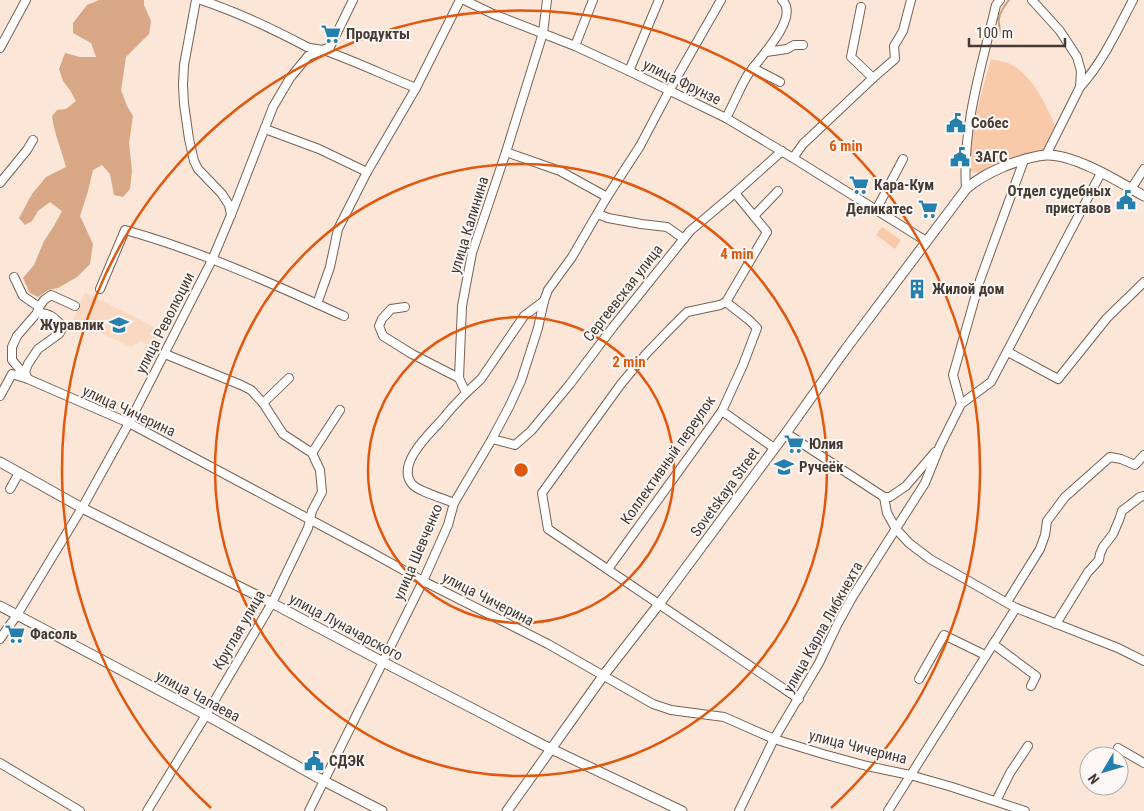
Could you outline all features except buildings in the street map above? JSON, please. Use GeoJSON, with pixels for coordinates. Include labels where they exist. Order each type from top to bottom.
{"type":"FeatureCollection","features":[{"type":"Feature","properties":{"kind":"main road","name":"Sovetskaya Street"},"geometry":{"type":"LineString","coordinates":[[507,811],[603,676],[659,604],[786,433],[841,355],[966,189],[980,177],[1003,167],[1046,155]]}},
{"type":"Feature","properties":{"kind":"main road"},"geometry":{"type":"LineString","coordinates":[[1046,155],[1083,164],[1144,196]]}},
{"type":"Feature","properties":{"kind":"main road","name":"улица Луначарского"},"geometry":{"type":"LineString","coordinates":[[0,462],[82,508],[272,603],[552,749],[682,811]]}},
{"type":"Feature","properties":{"kind":"main road","name":"улица Чапаева"},"geometry":{"type":"LineString","coordinates":[[0,606],[382,811]]}},
{"type":"Feature","properties":{"kind":"street"},"geometry":{"type":"LineString","coordinates":[[0,48],[26,0]]}},
{"type":"Feature","properties":{"kind":"street"},"geometry":{"type":"LineString","coordinates":[[196,0],[184,65],[184,104],[189,139],[194,161],[198,169],[222,194],[229,205],[231,215]]}},
{"type":"Feature","properties":{"kind":"street"},"geometry":{"type":"LineString","coordinates":[[200,0],[246,17],[314,50],[323,50],[416,88]]}},
{"type":"Feature","properties":{"kind":"street"},"geometry":{"type":"LineString","coordinates":[[323,50],[330,47],[352,0]]}},
{"type":"Feature","properties":{"kind":"street"},"geometry":{"type":"LineString","coordinates":[[317,304],[330,267],[338,229],[367,172],[416,88],[460,0]]}},
{"type":"Feature","properties":{"kind":"street","name":"улица Фрунзе"},"geometry":{"type":"LineString","coordinates":[[464,0],[493,14],[575,46],[726,118],[926,241]]}},
{"type":"Feature","properties":{"kind":"street","name":"улица Калинина"},"geometry":{"type":"LineString","coordinates":[[466,393],[459,378],[462,306],[472,253],[543,33],[547,0]]}},
{"type":"Feature","properties":{"kind":"street"},"geometry":{"type":"LineString","coordinates":[[575,46],[593,0]]}},
{"type":"Feature","properties":{"kind":"street"},"geometry":{"type":"LineString","coordinates":[[629,71],[659,0]]}},
{"type":"Feature","properties":{"kind":"street","name":"улица Шевченко"},"geometry":{"type":"LineString","coordinates":[[309,811],[423,581],[448,525],[454,503],[509,407],[538,328],[548,290],[572,256],[640,146],[721,0]]}},
{"type":"Feature","properties":{"kind":"street"},"geometry":{"type":"LineString","coordinates":[[793,158],[803,144],[895,59],[894,46],[903,32],[911,0]]}},
{"type":"Feature","properties":{"kind":"street"},"geometry":{"type":"LineString","coordinates":[[966,189],[965,167],[970,113],[996,5],[1000,0]]}},
{"type":"Feature","properties":{"kind":"street"},"geometry":{"type":"LineString","coordinates":[[1032,0],[1060,31],[1077,57],[1081,71],[1080,87]]}},
{"type":"Feature","properties":{"kind":"street"},"geometry":{"type":"LineString","coordinates":[[1046,155],[1080,87],[1098,64],[1133,0]]}},
{"type":"Feature","properties":{"kind":"street"},"geometry":{"type":"LineString","coordinates":[[726,118],[747,76],[785,23],[788,12],[784,2]]}},
{"type":"Feature","properties":{"kind":"street"},"geometry":{"type":"LineString","coordinates":[[861,8],[851,57],[873,78]]}},
{"type":"Feature","properties":{"kind":"street"},"geometry":{"type":"LineString","coordinates":[[766,52],[787,49],[794,45],[802,45]]}},
{"type":"Feature","properties":{"kind":"street","name":"улица Революции"},"geometry":{"type":"LineString","coordinates":[[0,639],[17,615],[82,508],[165,354],[212,260],[273,107],[290,78],[308,56],[323,50]]}},
{"type":"Feature","properties":{"kind":"street"},"geometry":{"type":"LineString","coordinates":[[752,68],[780,82]]}},
{"type":"Feature","properties":{"kind":"street"},"geometry":{"type":"LineString","coordinates":[[264,129],[319,149],[367,172]]}},
{"type":"Feature","properties":{"kind":"street"},"geometry":{"type":"LineString","coordinates":[[0,183],[33,140]]}},
{"type":"Feature","properties":{"kind":"street","name":"Сергеевская улица"},"geometry":{"type":"LineString","coordinates":[[492,438],[515,445],[531,431],[690,231],[736,194],[782,151]]}},
{"type":"Feature","properties":{"kind":"street"},"geometry":{"type":"LineString","coordinates":[[506,152],[560,171],[607,197]]}},
{"type":"Feature","properties":{"kind":"street"},"geometry":{"type":"LineString","coordinates":[[876,210],[904,159]]}},
{"type":"Feature","properties":{"kind":"street"},"geometry":{"type":"LineString","coordinates":[[961,404],[953,375],[980,280],[1024,160]]}},
{"type":"Feature","properties":{"kind":"street"},"geometry":{"type":"LineString","coordinates":[[1131,189],[1144,169]]}},
{"type":"Feature","properties":{"kind":"street","name":"улица Карла Либкнехта"},"geometry":{"type":"LineString","coordinates":[[739,811],[774,739],[819,663],[853,596],[925,483],[940,446],[961,404],[991,382],[1008,352],[1100,173]]}},
{"type":"Feature","properties":{"kind":"street"},"geometry":{"type":"LineString","coordinates":[[754,216],[778,191]]}},
{"type":"Feature","properties":{"kind":"street"},"geometry":{"type":"LineString","coordinates":[[736,194],[767,232],[726,302],[720,306],[687,312],[646,354],[621,384],[542,493],[548,529],[799,699]]}},
{"type":"Feature","properties":{"kind":"street"},"geometry":{"type":"LineString","coordinates":[[598,214],[608,218],[667,228],[684,239]]}},
{"type":"Feature","properties":{"kind":"street"},"geometry":{"type":"LineString","coordinates":[[100,289],[125,230],[173,244],[344,316]]}},
{"type":"Feature","properties":{"kind":"street"},"geometry":{"type":"LineString","coordinates":[[14,278],[23,296],[38,310],[55,317],[63,327],[59,334],[38,349],[25,372],[28,379]]}},
{"type":"Feature","properties":{"kind":"street"},"geometry":{"type":"LineString","coordinates":[[1008,352],[1058,379],[1107,318],[1144,282]]}},
{"type":"Feature","properties":{"kind":"street"},"geometry":{"type":"LineString","coordinates":[[28,379],[12,360],[12,348],[17,336],[44,300],[51,295],[76,306]]}},
{"type":"Feature","properties":{"kind":"street","name":"улица Шевченко"},"geometry":{"type":"LineString","coordinates":[[466,393],[481,379],[524,316],[544,301]]}},
{"type":"Feature","properties":{"kind":"street","name":"Коллективный переулок"},"geometry":{"type":"LineString","coordinates":[[608,569],[722,411],[743,365],[757,328],[726,302]]}},
{"type":"Feature","properties":{"kind":"street"},"geometry":{"type":"LineString","coordinates":[[404,307],[391,309],[382,319],[380,326],[383,336],[412,354],[459,378]]}},
{"type":"Feature","properties":{"kind":"street"},"geometry":{"type":"LineString","coordinates":[[165,354],[241,384],[251,390],[283,434],[312,453],[340,410]]}},
{"type":"Feature","properties":{"kind":"street","name":"улица Чичерина"},"geometry":{"type":"LineString","coordinates":[[0,396],[12,374],[28,379],[129,423],[423,581],[548,644],[653,704],[671,710],[724,717],[774,739],[867,766],[910,775],[952,787],[1025,811]]}},
{"type":"Feature","properties":{"kind":"street"},"geometry":{"type":"LineString","coordinates":[[262,403],[289,378]]}},
{"type":"Feature","properties":{"kind":"street"},"geometry":{"type":"LineString","coordinates":[[454,503],[416,488],[410,483],[408,468],[419,445],[466,393]]}},
{"type":"Feature","properties":{"kind":"street"},"geometry":{"type":"LineString","coordinates":[[722,411],[774,448]]}},
{"type":"Feature","properties":{"kind":"street"},"geometry":{"type":"LineString","coordinates":[[786,433],[884,496],[890,497],[906,486],[940,446]]}},
{"type":"Feature","properties":{"kind":"street","name":"Круглая улица"},"geometry":{"type":"LineString","coordinates":[[147,811],[272,603],[308,528],[312,511],[322,492],[320,470],[312,453]]}},
{"type":"Feature","properties":{"kind":"street"},"geometry":{"type":"LineString","coordinates":[[1007,602],[1040,549],[1046,536],[1047,521],[1065,497],[1110,458],[1115,457],[1135,465],[1144,455]]}},
{"type":"Feature","properties":{"kind":"street"},"geometry":{"type":"LineString","coordinates":[[10,489],[19,473]]}},
{"type":"Feature","properties":{"kind":"street"},"geometry":{"type":"LineString","coordinates":[[884,496],[887,513],[896,529],[909,543],[930,559],[1016,608],[1118,648],[1144,661]]}},
{"type":"Feature","properties":{"kind":"street"},"geometry":{"type":"LineString","coordinates":[[1056,624],[1088,572],[1100,560],[1103,547],[1112,534],[1122,510],[1144,496]]}},
{"type":"Feature","properties":{"kind":"street"},"geometry":{"type":"LineString","coordinates":[[888,811],[1016,608]]}},
{"type":"Feature","properties":{"kind":"street"},"geometry":{"type":"LineString","coordinates":[[919,679],[944,635],[986,655]]}},
{"type":"Feature","properties":{"kind":"street"},"geometry":{"type":"LineString","coordinates":[[993,644],[1036,676],[1031,686]]}},
{"type":"Feature","properties":{"kind":"street"},"geometry":{"type":"LineString","coordinates":[[996,801],[1010,773],[1028,746]]}},
{"type":"Feature","properties":{"kind":"street"},"geometry":{"type":"LineString","coordinates":[[1129,754],[1144,763]]}},
{"type":"Feature","properties":{"kind":"street"},"geometry":{"type":"LineString","coordinates":[[0,763],[80,811]]}},
{"type":"Feature","properties":{"kind":"shaded area"},"geometry":{"type":"Polygon","coordinates":[[[99,0],[144,0],[144,5],[151,21],[149,34],[126,57],[121,90],[133,116],[129,143],[132,171],[130,189],[123,197],[114,195],[110,174],[102,165],[93,170],[80,216],[93,244],[90,264],[77,277],[58,288],[48,290],[38,297],[30,293],[23,278],[34,265],[44,241],[62,211],[50,202],[38,211],[32,221],[25,225],[19,218],[32,194],[46,177],[66,167],[54,129],[52,116],[57,110],[66,109],[76,101],[63,81],[59,69],[65,53],[80,57],[96,57],[91,43],[73,33],[73,23],[87,5],[99,0]]]}},
{"type":"Feature","properties":{"kind":"shaded area"},"geometry":{"type":"Polygon","coordinates":[[[991,59],[1012,65],[1028,78],[1044,102],[1056,128],[1043,151],[981,173],[968,171],[970,135],[991,59]]]}},
{"type":"Feature","properties":{"kind":"shaded area"},"geometry":{"type":"Polygon","coordinates":[[[882,227],[901,240],[895,249],[876,235],[882,227]]]}},
{"type":"Feature","properties":{"kind":"shaded area","name":"Журавлик"},"geometry":{"type":"Polygon","coordinates":[[[85,292],[164,332],[157,349],[141,341],[131,347],[73,319],[85,292]]]}},
{"type":"Feature","properties":{"kind":"waterway"},"geometry":{"type":"LineString","coordinates":[[1004,38],[999,27],[999,18],[1009,0]]}},
{"type":"Feature","properties":{"kind":"place","name":"Продукты"},"geometry":{"type":"Point","coordinates":[331,34]}},
{"type":"Feature","properties":{"kind":"place","name":"Собес"},"geometry":{"type":"Point","coordinates":[956,123]}},
{"type":"Feature","properties":{"kind":"place","name":"ЗАГС"},"geometry":{"type":"Point","coordinates":[960,157]}},
{"type":"Feature","properties":{"kind":"place","name":"Кара-Кум"},"geometry":{"type":"Point","coordinates":[859,185]}},
{"type":"Feature","properties":{"kind":"place","name":"Отдел судебных приставов"},"geometry":{"type":"Point","coordinates":[1126,200]}},
{"type":"Feature","properties":{"kind":"place","name":"Деликатес"},"geometry":{"type":"Point","coordinates":[928,209]}},
{"type":"Feature","properties":{"kind":"place","name":"Жилой дом"},"geometry":{"type":"Point","coordinates":[917,289]}},
{"type":"Feature","properties":{"kind":"place","name":"Журавлик"},"geometry":{"type":"Point","coordinates":[119,325]}},
{"type":"Feature","properties":{"kind":"place","name":"Юлия"},"geometry":{"type":"Point","coordinates":[794,444]}},
{"type":"Feature","properties":{"kind":"place","name":"Ручеёк"},"geometry":{"type":"Point","coordinates":[784,467]}},
{"type":"Feature","properties":{"kind":"place","name":"Фасоль"},"geometry":{"type":"Point","coordinates":[15,634]}},
{"type":"Feature","properties":{"kind":"place","name":"СДЭК"},"geometry":{"type":"Point","coordinates":[314,761]}}]}
